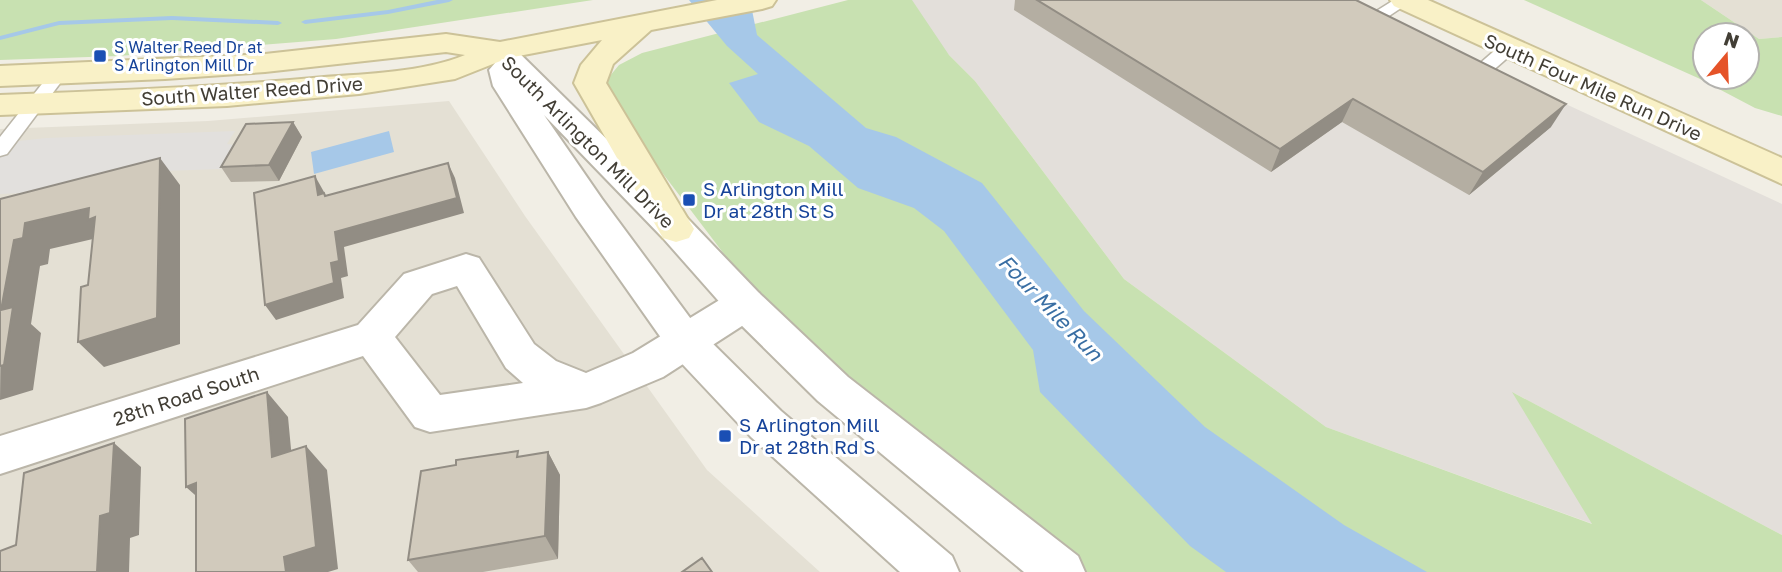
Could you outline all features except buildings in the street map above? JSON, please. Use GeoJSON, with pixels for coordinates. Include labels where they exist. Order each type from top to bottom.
{"type":"FeatureCollection","features":[{"type":"Feature","properties":{"kind":"main road","name":"South Walter Reed Drive"},"geometry":{"type":"LineString","coordinates":[[0,105],[227,96],[359,84],[455,70],[500,51],[634,28],[762,0]]}},
{"type":"Feature","properties":{"kind":"main road","name":"South Four Mile Run Drive"},"geometry":{"type":"LineString","coordinates":[[1404,0],[1782,172]]}},
{"type":"Feature","properties":{"kind":"main road"},"geometry":{"type":"LineString","coordinates":[[634,28],[600,58],[594,66],[590,83],[676,229]]}},
{"type":"Feature","properties":{"kind":"main road","name":"South Walter Reed Drive"},"geometry":{"type":"LineString","coordinates":[[0,76],[265,63],[446,43],[500,51]]}},
{"type":"Feature","properties":{"kind":"street","name":"South Arlington Mill Drive"},"geometry":{"type":"LineString","coordinates":[[500,51],[676,229],[745,304],[833,389],[1061,572]]}},
{"type":"Feature","properties":{"kind":"street","name":"South Arlington Mill Drive"},"geometry":{"type":"LineString","coordinates":[[500,51],[509,86],[589,208],[685,341],[766,424],[935,572]]}},
{"type":"Feature","properties":{"kind":"street"},"geometry":{"type":"LineString","coordinates":[[586,391],[541,373],[520,356],[466,268],[418,284],[372,337],[430,414],[586,391],[648,365],[745,304]]}},
{"type":"Feature","properties":{"kind":"street","name":"28th Road South"},"geometry":{"type":"LineString","coordinates":[[0,455],[372,337]]}},
{"type":"Feature","properties":{"kind":"lane"},"geometry":{"type":"LineString","coordinates":[[1368,23],[1404,0]]}},
{"type":"Feature","properties":{"kind":"lane"},"geometry":{"type":"LineString","coordinates":[[1476,76],[1507,49]]}},
{"type":"Feature","properties":{"kind":"lane"},"geometry":{"type":"LineString","coordinates":[[0,150],[59,74]]}},
{"type":"Feature","properties":{"kind":"shaded area"},"geometry":{"type":"Polygon","coordinates":[[[911,0],[1347,0],[1782,204],[1782,535],[1514,393],[1593,524],[1326,427],[1124,279],[975,81],[931,37],[911,0]]]}},
{"type":"Feature","properties":{"kind":"shaded area"},"geometry":{"type":"Polygon","coordinates":[[[1701,0],[1782,0],[1782,37],[1761,39],[1761,21],[1732,21],[1701,0]]]}},
{"type":"Feature","properties":{"kind":"shaded area"},"geometry":{"type":"Polygon","coordinates":[[[449,101],[525,216],[707,470],[820,572],[0,572],[0,129],[208,121],[449,101]]]}},
{"type":"Feature","properties":{"kind":"shaded area"},"geometry":{"type":"Polygon","coordinates":[[[235,131],[227,144],[234,145],[220,169],[164,171],[98,190],[0,194],[0,143],[46,138],[235,131]]]}},
{"type":"Feature","properties":{"kind":"green space"},"geometry":{"type":"Polygon","coordinates":[[[0,0],[593,0],[336,39],[118,56],[0,60],[0,0]]]}},
{"type":"Feature","properties":{"kind":"green space"},"geometry":{"type":"Polygon","coordinates":[[[848,0],[912,0],[949,55],[975,81],[1124,279],[1326,427],[1592,524],[1512,392],[1782,535],[1782,572],[1086,572],[843,381],[743,279],[610,104],[604,83],[619,65],[642,53],[848,0]]]}},
{"type":"Feature","properties":{"kind":"green space"},"geometry":{"type":"Polygon","coordinates":[[[1524,0],[1701,0],[1732,21],[1691,21],[1691,75],[1524,0]]]}},
{"type":"Feature","properties":{"kind":"green space"},"geometry":{"type":"Polygon","coordinates":[[[1782,37],[1782,116],[1755,108],[1723,91],[1761,91],[1761,39],[1782,37]]]}},
{"type":"Feature","properties":{"kind":"water","name":"Four Mile Run"},"geometry":{"type":"Polygon","coordinates":[[[689,0],[750,0],[757,35],[866,128],[896,137],[982,183],[1084,311],[1205,427],[1344,525],[1427,572],[1226,572],[1190,546],[1040,392],[1033,350],[944,231],[914,208],[858,188],[809,146],[759,122],[729,83],[758,74],[727,46],[689,0]]]}},
{"type":"Feature","properties":{"kind":"water"},"geometry":{"type":"Polygon","coordinates":[[[389,131],[394,152],[314,174],[311,152],[389,131]]]}},
{"type":"Feature","properties":{"kind":"waterway"},"geometry":{"type":"LineString","coordinates":[[305,22],[388,12],[449,0]]}},
{"type":"Feature","properties":{"kind":"waterway"},"geometry":{"type":"LineString","coordinates":[[0,38],[59,23],[172,18],[278,23]]}},
{"type":"Feature","properties":{"kind":"place","name":"S Walter Reed Dr at S Arlington Mill Dr"},"geometry":{"type":"Point","coordinates":[100,56]}},
{"type":"Feature","properties":{"kind":"place","name":"S Arlington Mill Dr at 28th St S"},"geometry":{"type":"Point","coordinates":[689,200]}},
{"type":"Feature","properties":{"kind":"place","name":"S Arlington Mill Dr at 28th Rd S"},"geometry":{"type":"Point","coordinates":[725,436]}}]}
